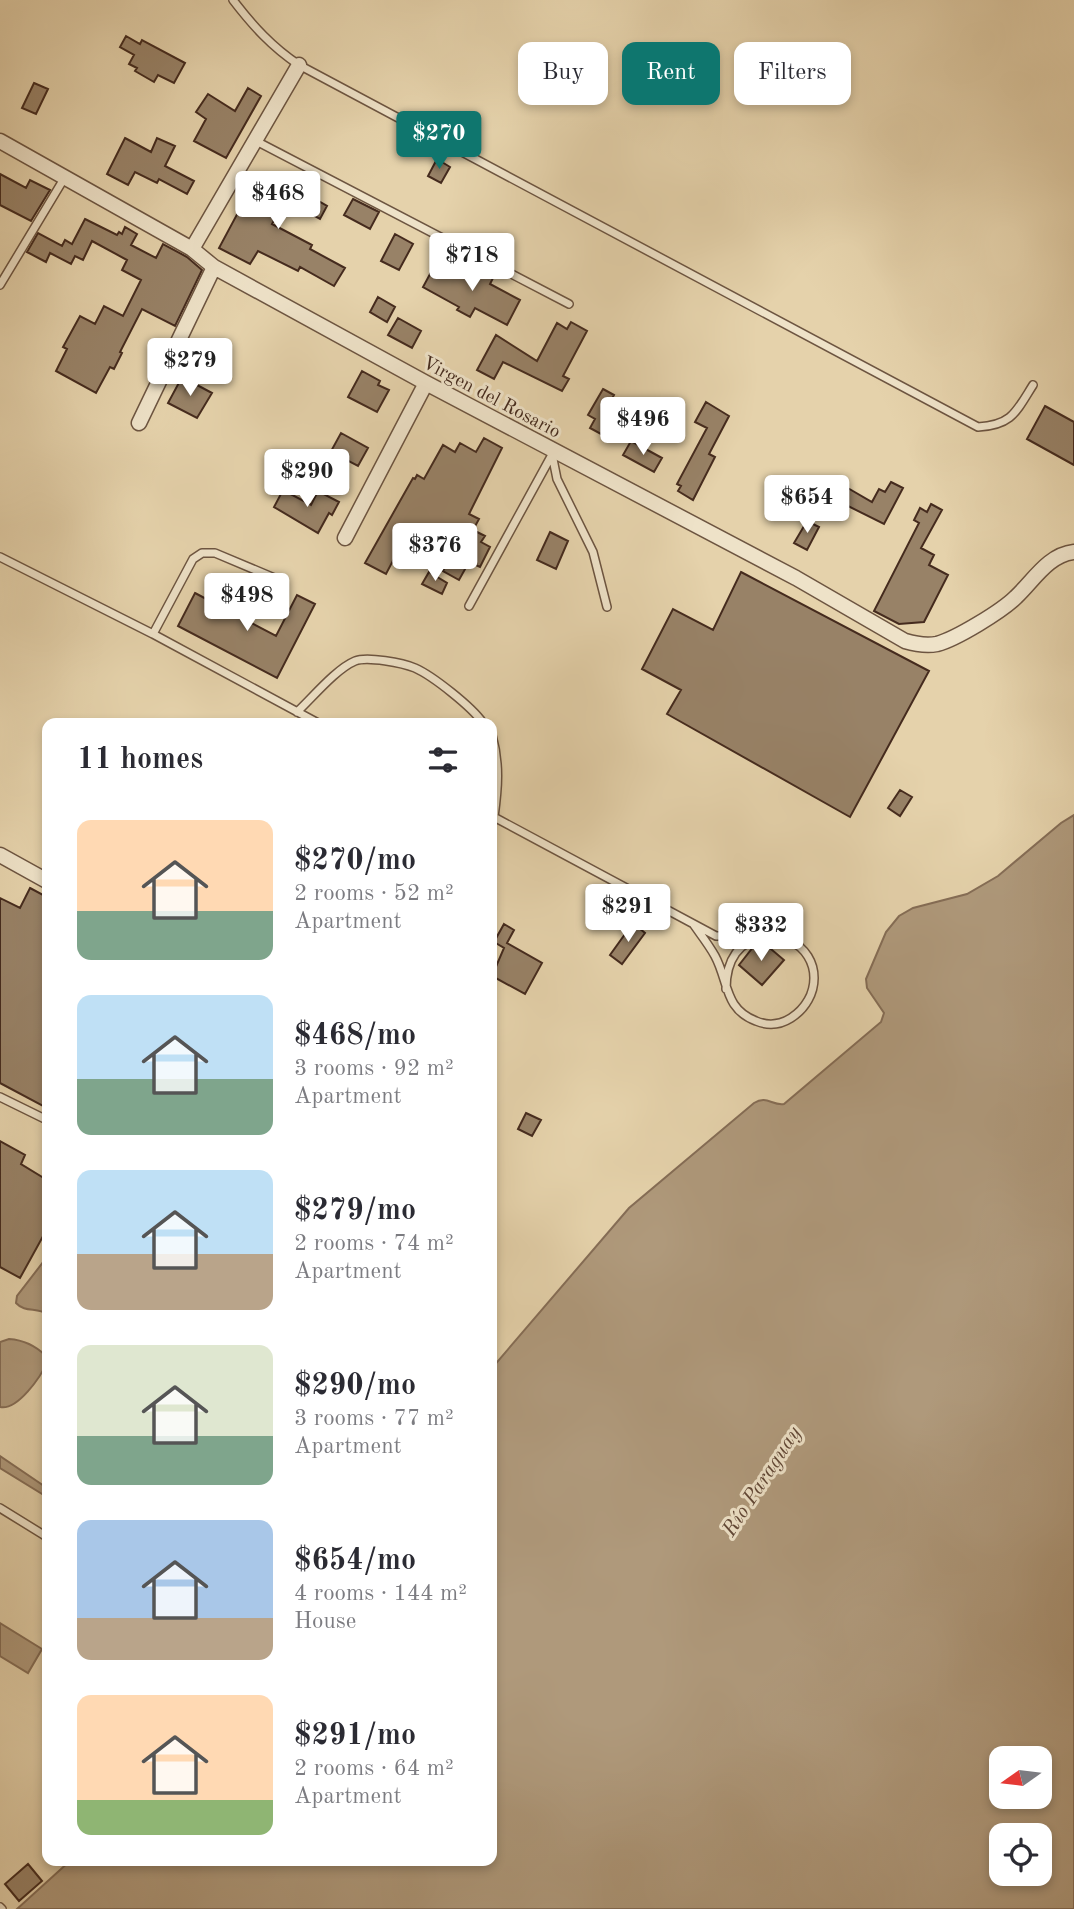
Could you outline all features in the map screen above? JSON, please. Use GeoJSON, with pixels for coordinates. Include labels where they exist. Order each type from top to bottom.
{"type":"FeatureCollection","features":[{"type":"Feature","properties":{"kind":"street"},"geometry":{"type":"LineString","coordinates":[[192,249],[299,65]]}},
{"type":"Feature","properties":{"kind":"street","name":"Virgen del Rosario"},"geometry":{"type":"LineString","coordinates":[[0,141],[192,249],[214,267],[553,452],[796,578],[905,641],[918,645],[936,644],[974,626],[1014,599],[1041,570],[1063,554],[1074,552]]}},
{"type":"Feature","properties":{"kind":"street"},"geometry":{"type":"LineString","coordinates":[[139,423],[214,267]]}},
{"type":"Feature","properties":{"kind":"street"},"geometry":{"type":"LineString","coordinates":[[345,538],[426,383]]}},
{"type":"Feature","properties":{"kind":"street"},"geometry":{"type":"LineString","coordinates":[[0,855],[42,878]]}},
{"type":"Feature","properties":{"kind":"lane"},"geometry":{"type":"LineString","coordinates":[[233,0],[259,34],[299,65],[978,427],[997,426],[1015,415],[1034,385]]}},
{"type":"Feature","properties":{"kind":"lane"},"geometry":{"type":"LineString","coordinates":[[255,140],[569,304]]}},
{"type":"Feature","properties":{"kind":"lane"},"geometry":{"type":"LineString","coordinates":[[0,285],[66,177]]}},
{"type":"Feature","properties":{"kind":"lane"},"geometry":{"type":"LineString","coordinates":[[469,606],[553,452]]}},
{"type":"Feature","properties":{"kind":"lane"},"geometry":{"type":"LineString","coordinates":[[553,452],[557,479],[593,552],[607,607]]}},
{"type":"Feature","properties":{"kind":"lane"},"geometry":{"type":"LineString","coordinates":[[153,634],[193,559],[202,553],[215,553],[284,582]]}},
{"type":"Feature","properties":{"kind":"lane"},"geometry":{"type":"LineString","coordinates":[[0,557],[153,634],[308,718]]}},
{"type":"Feature","properties":{"kind":"lane"},"geometry":{"type":"LineString","coordinates":[[297,712],[343,669],[357,660],[378,660],[415,668],[452,693],[478,718]]}},
{"type":"Feature","properties":{"kind":"lane"},"geometry":{"type":"LineString","coordinates":[[497,756],[497,792]]}},
{"type":"Feature","properties":{"kind":"lane"},"geometry":{"type":"LineString","coordinates":[[497,819],[716,936],[778,936],[790,940],[804,952],[814,971],[812,996],[803,1011],[784,1023],[765,1025],[744,1017],[734,1007],[716,958],[694,925]]}},
{"type":"Feature","properties":{"kind":"lane"},"geometry":{"type":"LineString","coordinates":[[726,989],[726,971],[736,952],[756,938],[778,936]]}},
{"type":"Feature","properties":{"kind":"lane"},"geometry":{"type":"LineString","coordinates":[[0,1097],[42,1118]]}},
{"type":"Feature","properties":{"kind":"lane"},"geometry":{"type":"LineString","coordinates":[[0,1508],[42,1534]]}},
{"type":"Feature","properties":{"kind":"water","name":"Río Paraguay"},"geometry":{"type":"Polygon","coordinates":[[[1074,815],[1074,1909],[17,1909],[64,1866],[497,1866],[497,1362],[629,1208],[754,1103],[766,1100],[784,1104],[881,1022],[884,1013],[867,988],[866,979],[886,932],[899,916],[913,908],[967,894],[998,876],[1074,815]]]}},
{"type":"Feature","properties":{"kind":"water"},"geometry":{"type":"Polygon","coordinates":[[[42,1264],[42,1312],[23,1308],[16,1303],[17,1296],[42,1264]]]}},
{"type":"Feature","properties":{"kind":"water"},"geometry":{"type":"Polygon","coordinates":[[[9,1339],[19,1341],[34,1346],[42,1353],[40,1376],[21,1398],[7,1407],[0,1407],[0,1342],[9,1339]]]}},
{"type":"Feature","properties":{"kind":"water"},"geometry":{"type":"Polygon","coordinates":[[[0,1456],[42,1485],[42,1494],[0,1468],[0,1456]]]}},
{"type":"Feature","properties":{"kind":"water"},"geometry":{"type":"Polygon","coordinates":[[[0,1623],[42,1649],[28,1673],[0,1656],[0,1623]]]}},
{"type":"Feature","properties":{"kind":"building"},"geometry":{"type":"Polygon","coordinates":[[[126,36],[140,44],[142,40],[185,63],[174,83],[158,75],[154,82],[135,71],[137,68],[129,64],[134,55],[120,47],[126,36]]]}},
{"type":"Feature","properties":{"kind":"building"},"geometry":{"type":"Polygon","coordinates":[[[34,83],[48,89],[36,114],[22,108],[34,83]]]}},
{"type":"Feature","properties":{"kind":"building"},"geometry":{"type":"Polygon","coordinates":[[[248,88],[261,96],[226,158],[194,141],[206,119],[196,112],[208,94],[235,111],[248,88]]]}},
{"type":"Feature","properties":{"kind":"building"},"geometry":{"type":"Polygon","coordinates":[[[125,138],[151,152],[157,138],[175,146],[165,166],[194,181],[187,194],[159,179],[157,183],[135,172],[128,185],[107,174],[125,138]]]}},
{"type":"Feature","properties":{"kind":"building"},"geometry":{"type":"Polygon","coordinates":[[[437,159],[450,167],[441,183],[428,176],[437,159]]]}},
{"type":"Feature","properties":{"kind":"building"},"geometry":{"type":"Polygon","coordinates":[[[0,174],[26,188],[30,180],[50,190],[31,221],[0,205],[0,174]]]}},
{"type":"Feature","properties":{"kind":"building"},"geometry":{"type":"Polygon","coordinates":[[[291,177],[307,186],[303,192],[327,206],[320,219],[285,200],[272,224],[312,245],[310,249],[345,268],[334,286],[300,267],[298,271],[258,251],[250,264],[219,248],[256,179],[282,193],[291,177]]]}},
{"type":"Feature","properties":{"kind":"building"},"geometry":{"type":"Polygon","coordinates":[[[353,199],[379,212],[370,229],[344,215],[353,199]]]}},
{"type":"Feature","properties":{"kind":"building"},"geometry":{"type":"Polygon","coordinates":[[[85,219],[117,235],[119,232],[122,234],[125,227],[137,234],[131,245],[156,258],[163,244],[187,257],[202,270],[175,326],[142,309],[114,369],[110,367],[96,393],[56,371],[67,349],[63,347],[80,316],[95,324],[104,306],[123,316],[141,280],[122,270],[127,260],[92,241],[83,260],[75,256],[71,264],[50,253],[46,262],[27,252],[38,233],[62,246],[65,240],[72,244],[85,219]]]}},
{"type":"Feature","properties":{"kind":"building"},"geometry":{"type":"Polygon","coordinates":[[[395,234],[413,244],[399,270],[381,261],[395,234]]]}},
{"type":"Feature","properties":{"kind":"building"},"geometry":{"type":"Polygon","coordinates":[[[437,261],[474,280],[481,266],[495,274],[490,284],[520,300],[507,325],[475,308],[470,317],[457,310],[459,307],[423,287],[437,261]]]}},
{"type":"Feature","properties":{"kind":"building"},"geometry":{"type":"Polygon","coordinates":[[[378,297],[395,307],[387,322],[370,312],[378,297]]]}},
{"type":"Feature","properties":{"kind":"building"},"geometry":{"type":"Polygon","coordinates":[[[398,318],[421,331],[412,348],[388,335],[398,318]]]}},
{"type":"Feature","properties":{"kind":"building"},"geometry":{"type":"Polygon","coordinates":[[[571,322],[587,331],[563,376],[569,379],[562,391],[503,362],[494,379],[477,370],[496,335],[537,361],[557,323],[567,329],[571,322]]]}},
{"type":"Feature","properties":{"kind":"building"},"geometry":{"type":"Polygon","coordinates":[[[362,371],[380,381],[378,385],[389,390],[377,412],[348,397],[362,371]]]}},
{"type":"Feature","properties":{"kind":"building"},"geometry":{"type":"Polygon","coordinates":[[[182,377],[212,393],[197,418],[168,403],[182,377]]]}},
{"type":"Feature","properties":{"kind":"building"},"geometry":{"type":"Polygon","coordinates":[[[603,389],[614,395],[603,415],[621,425],[612,440],[590,428],[595,419],[588,415],[603,389]]]}},
{"type":"Feature","properties":{"kind":"building"},"geometry":{"type":"Polygon","coordinates":[[[706,402],[729,416],[709,454],[715,457],[693,500],[678,491],[681,486],[677,484],[707,428],[695,422],[706,402]]]}},
{"type":"Feature","properties":{"kind":"building"},"geometry":{"type":"Polygon","coordinates":[[[1045,406],[1074,422],[1074,465],[1027,439],[1045,406]]]}},
{"type":"Feature","properties":{"kind":"building"},"geometry":{"type":"Polygon","coordinates":[[[341,433],[368,448],[358,466],[345,459],[334,480],[312,468],[322,451],[329,455],[341,433]]]}},
{"type":"Feature","properties":{"kind":"building"},"geometry":{"type":"Polygon","coordinates":[[[484,438],[502,448],[469,514],[479,519],[473,530],[485,536],[481,542],[490,547],[480,567],[469,562],[459,580],[443,571],[453,553],[409,530],[386,574],[365,563],[413,478],[417,475],[424,479],[443,445],[455,452],[460,443],[476,452],[484,438]]]}},
{"type":"Feature","properties":{"kind":"building"},"geometry":{"type":"Polygon","coordinates":[[[631,441],[662,458],[654,472],[623,455],[631,441]]]}},
{"type":"Feature","properties":{"kind":"building"},"geometry":{"type":"Polygon","coordinates":[[[891,482],[903,488],[884,524],[838,501],[846,487],[872,502],[879,489],[885,492],[891,482]]]}},
{"type":"Feature","properties":{"kind":"building"},"geometry":{"type":"Polygon","coordinates":[[[283,490],[311,505],[318,491],[339,502],[332,515],[329,513],[318,533],[274,507],[283,490]]]}},
{"type":"Feature","properties":{"kind":"building"},"geometry":{"type":"Polygon","coordinates":[[[931,504],[942,510],[921,548],[934,555],[929,565],[948,575],[924,622],[899,624],[874,611],[919,523],[914,520],[920,508],[927,512],[931,504]]]}},
{"type":"Feature","properties":{"kind":"building"},"geometry":{"type":"Polygon","coordinates":[[[807,521],[819,527],[807,550],[794,543],[807,521]]]}},
{"type":"Feature","properties":{"kind":"building"},"geometry":{"type":"Polygon","coordinates":[[[550,532],[568,541],[556,569],[537,560],[550,532]]]}},
{"type":"Feature","properties":{"kind":"building"},"geometry":{"type":"Polygon","coordinates":[[[429,572],[447,583],[442,594],[422,584],[429,572]]]}},
{"type":"Feature","properties":{"kind":"building"},"geometry":{"type":"Polygon","coordinates":[[[741,572],[929,671],[850,817],[667,714],[681,690],[642,669],[673,609],[713,630],[741,572]]]}},
{"type":"Feature","properties":{"kind":"building"},"geometry":{"type":"Polygon","coordinates":[[[195,593],[276,636],[297,595],[315,604],[277,678],[178,626],[195,593]]]}},
{"type":"Feature","properties":{"kind":"building"},"geometry":{"type":"Polygon","coordinates":[[[900,790],[912,797],[900,816],[888,808],[900,790]]]}},
{"type":"Feature","properties":{"kind":"building"},"geometry":{"type":"Polygon","coordinates":[[[30,888],[42,894],[42,1105],[0,1083],[0,898],[20,908],[30,888]]]}},
{"type":"Feature","properties":{"kind":"building"},"geometry":{"type":"Polygon","coordinates":[[[633,923],[645,933],[622,964],[610,955],[633,923]]]}},
{"type":"Feature","properties":{"kind":"building"},"geometry":{"type":"Polygon","coordinates":[[[504,924],[514,930],[507,943],[542,963],[525,994],[497,979],[497,964],[504,948],[497,944],[497,937],[504,924]]]}},
{"type":"Feature","properties":{"kind":"building"},"geometry":{"type":"Polygon","coordinates":[[[765,944],[784,960],[762,985],[739,965],[754,946],[765,944]]]}},
{"type":"Feature","properties":{"kind":"building"},"geometry":{"type":"Polygon","coordinates":[[[526,1113],[541,1120],[532,1136],[518,1129],[526,1113]]]}},
{"type":"Feature","properties":{"kind":"building"},"geometry":{"type":"Polygon","coordinates":[[[0,1141],[25,1155],[21,1164],[42,1177],[42,1238],[20,1278],[0,1267],[0,1141]]]}},
{"type":"Feature","properties":{"kind":"building"},"geometry":{"type":"Polygon","coordinates":[[[28,1864],[42,1881],[19,1901],[5,1884],[28,1864]]]}}]}
